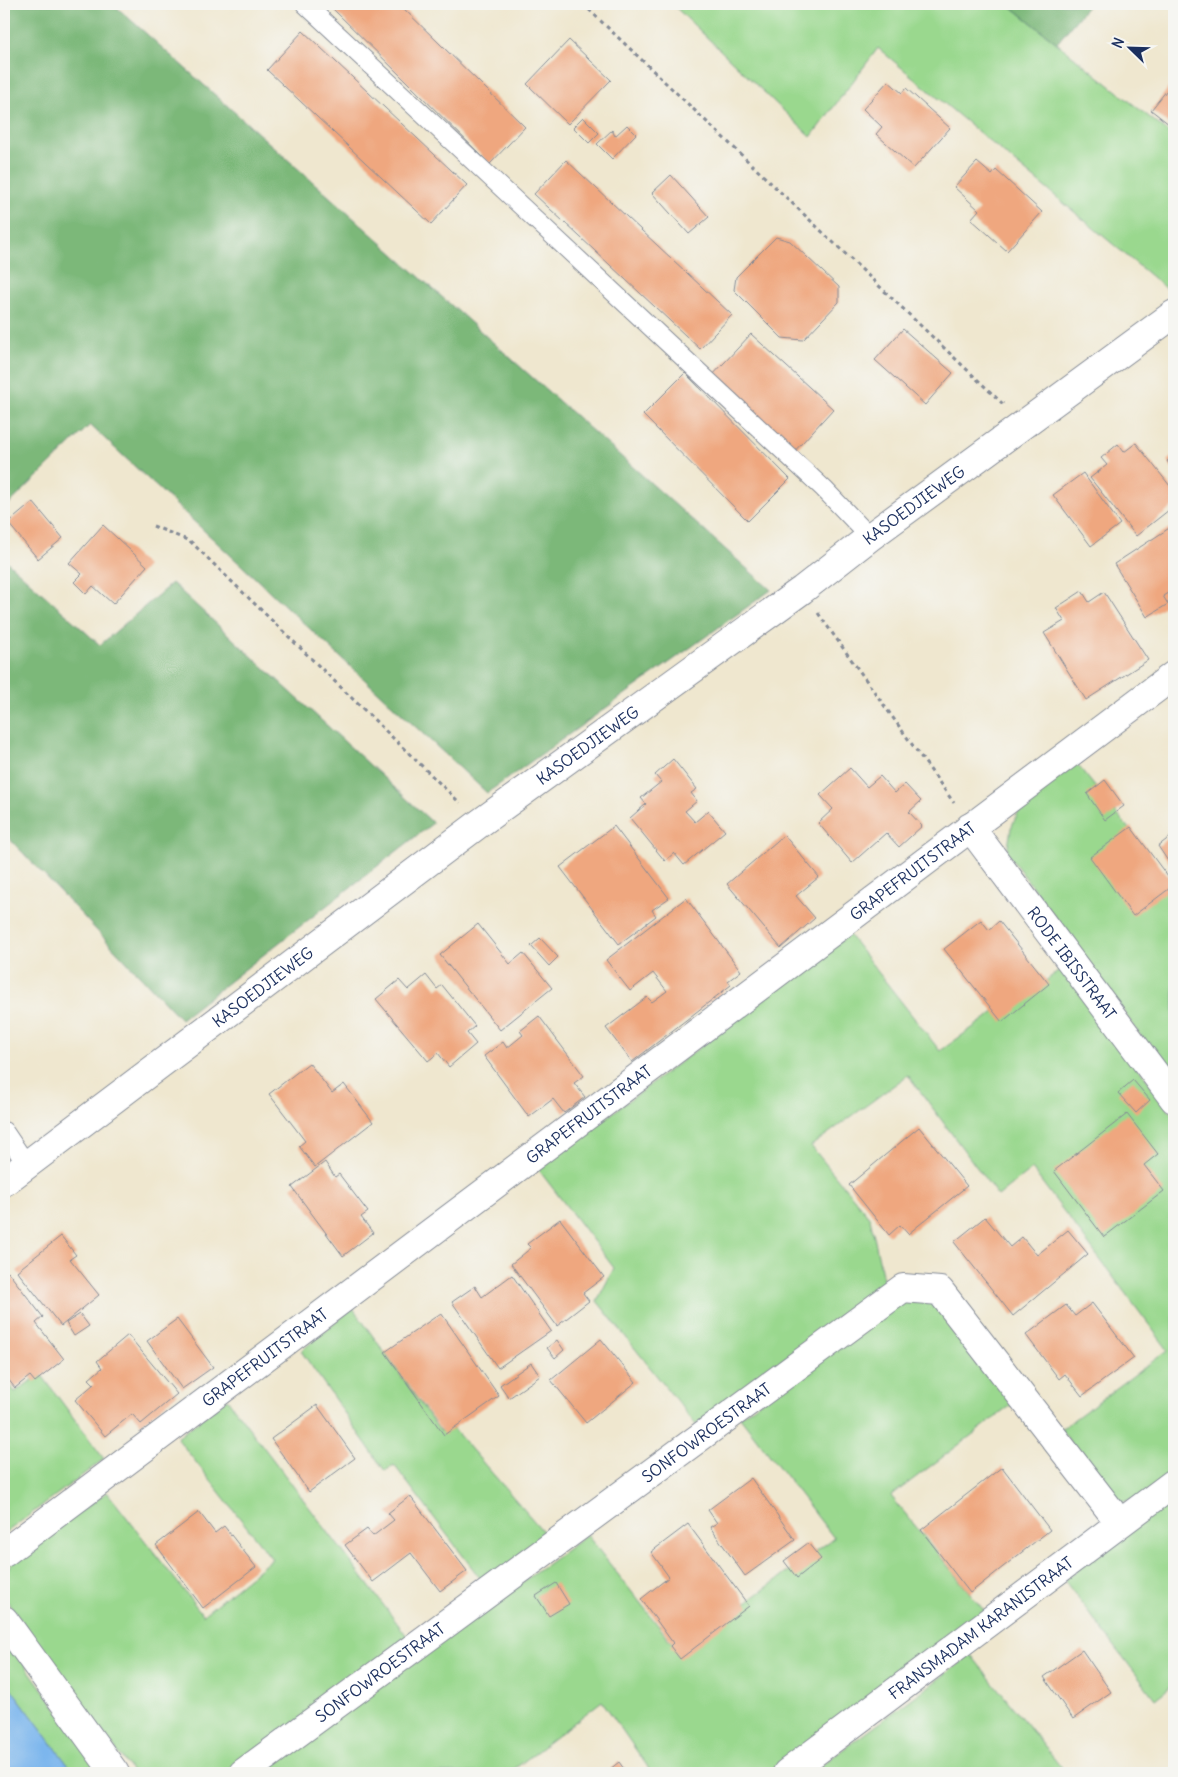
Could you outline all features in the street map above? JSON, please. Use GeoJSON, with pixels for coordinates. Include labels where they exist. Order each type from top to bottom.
{"type":"FeatureCollection","features":[{"type":"Feature","properties":{"kind":"street","name":"KASOEDJIEWEG"},"geometry":{"type":"LineString","coordinates":[[4,1182],[480,823],[802,590],[870,537],[1026,425],[1174,314]]}},
{"type":"Feature","properties":{"kind":"street","name":"GRAPEFRUITSTRAAT"},"geometry":{"type":"LineString","coordinates":[[4,1553],[970,826],[1174,675]]}},
{"type":"Feature","properties":{"kind":"street","name":"RODE IBISSTRAAT"},"geometry":{"type":"LineString","coordinates":[[970,826],[1174,1099]]}},
{"type":"Feature","properties":{"kind":"street","name":"SONFOWROESTRAAT"},"geometry":{"type":"LineString","coordinates":[[243,1773],[903,1288],[940,1291],[1120,1523]]}},
{"type":"Feature","properties":{"kind":"street","name":"FRANSMADAM KARANISTRAAT"},"geometry":{"type":"LineString","coordinates":[[787,1773],[1174,1483]]}},
{"type":"Feature","properties":{"kind":"street"},"geometry":{"type":"LineString","coordinates":[[4,1620],[115,1773]]}},
{"type":"Feature","properties":{"kind":"lane"},"geometry":{"type":"LineString","coordinates":[[305,4],[824,490],[870,537]]}},
{"type":"Feature","properties":{"kind":"lane"},"geometry":{"type":"LineString","coordinates":[[4,1131],[27,1165]]}},
{"type":"Feature","properties":{"kind":"path"},"geometry":{"type":"LineString","coordinates":[[583,4],[1026,425]]}},
{"type":"Feature","properties":{"kind":"path"},"geometry":{"type":"LineString","coordinates":[[153,526],[190,541],[480,823]]}},
{"type":"Feature","properties":{"kind":"path"},"geometry":{"type":"LineString","coordinates":[[802,590],[970,826]]}},
{"type":"Feature","properties":{"kind":"green space"},"geometry":{"type":"Polygon","coordinates":[[[4,4],[113,4],[771,590],[487,793],[90,425],[4,509],[4,4]]]}},
{"type":"Feature","properties":{"kind":"green space"},"geometry":{"type":"Polygon","coordinates":[[[672,4],[1008,4],[1174,137],[1174,287],[1169,291],[878,48],[811,137],[672,4]]]}},
{"type":"Feature","properties":{"kind":"green space"},"geometry":{"type":"Polygon","coordinates":[[[1008,4],[1089,4],[1057,43],[1008,4]]]}},
{"type":"Feature","properties":{"kind":"green space"},"geometry":{"type":"Polygon","coordinates":[[[4,559],[100,645],[172,583],[433,823],[181,1019],[4,833],[4,559]]]}},
{"type":"Feature","properties":{"kind":"green space"},"geometry":{"type":"Polygon","coordinates":[[[1076,763],[1174,885],[1174,1084],[1094,969],[1007,853],[1011,828],[1021,806],[1076,763]]]}},
{"type":"Feature","properties":{"kind":"green space"},"geometry":{"type":"Polygon","coordinates":[[[849,935],[940,1051],[996,1011],[1002,1016],[1063,967],[1174,1116],[1174,1472],[1142,1496],[1123,1502],[1103,1490],[1061,1429],[1168,1350],[1032,1169],[998,1196],[908,1075],[811,1146],[870,1218],[884,1283],[696,1425],[597,1301],[614,1268],[538,1169],[849,935]]]}},
{"type":"Feature","properties":{"kind":"green space"},"geometry":{"type":"Polygon","coordinates":[[[926,1300],[942,1307],[1013,1404],[891,1496],[986,1613],[770,1773],[652,1773],[602,1701],[509,1773],[261,1773],[587,1535],[679,1652],[834,1538],[740,1417],[894,1303],[926,1300]]]}},
{"type":"Feature","properties":{"kind":"green space"},"geometry":{"type":"Polygon","coordinates":[[[353,1308],[440,1431],[451,1426],[548,1537],[486,1586],[394,1465],[385,1471],[301,1351],[353,1308]]]}},
{"type":"Feature","properties":{"kind":"green space"},"geometry":{"type":"Polygon","coordinates":[[[41,1374],[104,1459],[4,1534],[4,1377],[15,1392],[41,1374]]]}},
{"type":"Feature","properties":{"kind":"green space"},"geometry":{"type":"Polygon","coordinates":[[[227,1399],[410,1640],[226,1773],[133,1773],[4,1597],[4,1575],[12,1562],[107,1492],[203,1615],[272,1559],[177,1438],[227,1399]]]}},
{"type":"Feature","properties":{"kind":"green space"},"geometry":{"type":"Polygon","coordinates":[[[1174,1496],[1174,1684],[1155,1699],[1064,1580],[1174,1496]]]}},
{"type":"Feature","properties":{"kind":"green space"},"geometry":{"type":"Polygon","coordinates":[[[4,1636],[103,1773],[74,1773],[4,1679],[4,1636]]]}},
{"type":"Feature","properties":{"kind":"green space"},"geometry":{"type":"Polygon","coordinates":[[[971,1655],[1064,1771],[1061,1773],[811,1773],[971,1655]]]}},
{"type":"Feature","properties":{"kind":"water"},"geometry":{"type":"Polygon","coordinates":[[[4,1679],[74,1773],[9,1773],[4,1765],[4,1679]]]}},
{"type":"Feature","properties":{"kind":"building"},"geometry":{"type":"Polygon","coordinates":[[[328,4],[399,4],[525,127],[490,164],[328,4]]]}},
{"type":"Feature","properties":{"kind":"building"},"geometry":{"type":"Polygon","coordinates":[[[303,31],[467,185],[431,224],[267,70],[303,31]]]}},
{"type":"Feature","properties":{"kind":"building"},"geometry":{"type":"Polygon","coordinates":[[[569,40],[611,80],[568,124],[527,84],[569,40]]]}},
{"type":"Feature","properties":{"kind":"building"},"geometry":{"type":"Polygon","coordinates":[[[888,81],[902,93],[906,88],[950,128],[914,168],[876,134],[882,127],[863,109],[888,81]]]}},
{"type":"Feature","properties":{"kind":"building"},"geometry":{"type":"Polygon","coordinates":[[[1171,85],[1174,87],[1174,128],[1151,110],[1171,85]]]}},
{"type":"Feature","properties":{"kind":"building"},"geometry":{"type":"Polygon","coordinates":[[[583,117],[599,133],[589,143],[573,127],[583,117]]]}},
{"type":"Feature","properties":{"kind":"building"},"geometry":{"type":"Polygon","coordinates":[[[627,125],[636,134],[612,159],[597,144],[612,130],[615,136],[627,125]]]}},
{"type":"Feature","properties":{"kind":"building"},"geometry":{"type":"Polygon","coordinates":[[[566,160],[732,315],[700,349],[534,194],[566,160]]]}},
{"type":"Feature","properties":{"kind":"building"},"geometry":{"type":"Polygon","coordinates":[[[977,162],[992,175],[996,170],[1042,212],[1007,251],[971,219],[979,210],[954,187],[977,162]]]}},
{"type":"Feature","properties":{"kind":"building"},"geometry":{"type":"Polygon","coordinates":[[[671,175],[709,217],[689,234],[652,193],[671,175]]]}},
{"type":"Feature","properties":{"kind":"building"},"geometry":{"type":"Polygon","coordinates":[[[776,237],[790,241],[839,287],[839,302],[803,340],[782,338],[734,290],[736,277],[776,237]]]}},
{"type":"Feature","properties":{"kind":"building"},"geometry":{"type":"Polygon","coordinates":[[[903,329],[953,373],[925,405],[875,360],[903,329]]]}},
{"type":"Feature","properties":{"kind":"building"},"geometry":{"type":"Polygon","coordinates":[[[751,334],[833,409],[792,454],[710,378],[751,334]]]}},
{"type":"Feature","properties":{"kind":"building"},"geometry":{"type":"Polygon","coordinates":[[[685,373],[790,479],[748,521],[643,415],[685,373]]]}},
{"type":"Feature","properties":{"kind":"building"},"geometry":{"type":"Polygon","coordinates":[[[1136,443],[1174,491],[1174,506],[1136,536],[1090,478],[1107,465],[1101,458],[1118,444],[1124,452],[1136,443]]]}},
{"type":"Feature","properties":{"kind":"building"},"geometry":{"type":"Polygon","coordinates":[[[1174,455],[1174,471],[1167,461],[1174,455]]]}},
{"type":"Feature","properties":{"kind":"building"},"geometry":{"type":"Polygon","coordinates":[[[1083,473],[1120,524],[1091,546],[1053,495],[1083,473]]]}},
{"type":"Feature","properties":{"kind":"building"},"geometry":{"type":"Polygon","coordinates":[[[33,502],[63,538],[38,559],[8,523],[33,502]]]}},
{"type":"Feature","properties":{"kind":"building"},"geometry":{"type":"Polygon","coordinates":[[[103,525],[147,566],[113,604],[93,586],[86,594],[74,582],[82,574],[69,563],[103,525]]]}},
{"type":"Feature","properties":{"kind":"building"},"geometry":{"type":"Polygon","coordinates":[[[1174,525],[1174,589],[1163,596],[1168,604],[1147,617],[1114,564],[1174,525]]]}},
{"type":"Feature","properties":{"kind":"building"},"geometry":{"type":"Polygon","coordinates":[[[1082,591],[1089,602],[1104,592],[1148,660],[1086,700],[1044,633],[1064,621],[1056,608],[1082,591]]]}},
{"type":"Feature","properties":{"kind":"building"},"geometry":{"type":"Polygon","coordinates":[[[673,759],[697,789],[691,793],[697,801],[685,811],[695,822],[708,811],[725,831],[684,865],[674,853],[665,861],[630,818],[646,804],[641,798],[661,782],[655,775],[673,759]]]}},
{"type":"Feature","properties":{"kind":"building"},"geometry":{"type":"Polygon","coordinates":[[[850,768],[867,787],[880,776],[895,793],[905,784],[921,801],[909,812],[922,826],[899,847],[886,833],[852,863],[818,823],[833,809],[820,795],[850,768]]]}},
{"type":"Feature","properties":{"kind":"building"},"geometry":{"type":"Polygon","coordinates":[[[1105,780],[1124,806],[1105,820],[1087,794],[1105,780]]]}},
{"type":"Feature","properties":{"kind":"building"},"geometry":{"type":"Polygon","coordinates":[[[614,826],[669,898],[652,910],[656,916],[619,944],[560,867],[614,826]]]}},
{"type":"Feature","properties":{"kind":"building"},"geometry":{"type":"Polygon","coordinates":[[[1131,827],[1174,885],[1133,916],[1090,857],[1131,827]]]}},
{"type":"Feature","properties":{"kind":"building"},"geometry":{"type":"Polygon","coordinates":[[[1174,834],[1174,870],[1158,846],[1174,834]]]}},
{"type":"Feature","properties":{"kind":"building"},"geometry":{"type":"Polygon","coordinates":[[[784,835],[819,877],[796,896],[815,918],[781,948],[727,884],[784,835]]]}},
{"type":"Feature","properties":{"kind":"building"},"geometry":{"type":"Polygon","coordinates":[[[686,898],[741,971],[728,981],[731,985],[632,1062],[606,1028],[647,997],[652,1002],[667,991],[653,973],[630,991],[606,960],[686,898]]]}},
{"type":"Feature","properties":{"kind":"building"},"geometry":{"type":"Polygon","coordinates":[[[981,920],[989,930],[999,921],[1049,984],[1002,1022],[944,949],[981,920]]]}},
{"type":"Feature","properties":{"kind":"building"},"geometry":{"type":"Polygon","coordinates":[[[478,924],[510,964],[523,953],[552,988],[500,1030],[440,955],[478,924]]]}},
{"type":"Feature","properties":{"kind":"building"},"geometry":{"type":"Polygon","coordinates":[[[540,938],[558,957],[549,966],[531,946],[540,938]]]}},
{"type":"Feature","properties":{"kind":"building"},"geometry":{"type":"Polygon","coordinates":[[[426,975],[437,989],[442,985],[475,1026],[467,1033],[476,1044],[449,1067],[438,1053],[428,1061],[376,999],[399,980],[408,990],[426,975]]]}},
{"type":"Feature","properties":{"kind":"building"},"geometry":{"type":"Polygon","coordinates":[[[539,1016],[584,1076],[574,1083],[585,1097],[564,1113],[553,1099],[529,1117],[484,1056],[503,1042],[507,1048],[523,1035],[520,1031],[539,1016]]]}},
{"type":"Feature","properties":{"kind":"building"},"geometry":{"type":"Polygon","coordinates":[[[309,1063],[332,1093],[344,1084],[373,1122],[315,1167],[299,1146],[305,1141],[269,1094],[309,1063]]]}},
{"type":"Feature","properties":{"kind":"building"},"geometry":{"type":"Polygon","coordinates":[[[1133,1080],[1150,1100],[1136,1113],[1118,1093],[1133,1080]]]}},
{"type":"Feature","properties":{"kind":"building"},"geometry":{"type":"Polygon","coordinates":[[[1127,1114],[1158,1154],[1144,1165],[1164,1191],[1104,1237],[1054,1171],[1127,1114]]]}},
{"type":"Feature","properties":{"kind":"building"},"geometry":{"type":"Polygon","coordinates":[[[919,1127],[967,1186],[908,1234],[900,1225],[889,1235],[849,1185],[919,1127]]]}},
{"type":"Feature","properties":{"kind":"building"},"geometry":{"type":"Polygon","coordinates":[[[325,1162],[335,1177],[339,1174],[368,1212],[361,1217],[373,1233],[343,1256],[292,1187],[325,1162]]]}},
{"type":"Feature","properties":{"kind":"building"},"geometry":{"type":"Polygon","coordinates":[[[985,1217],[1010,1247],[1022,1237],[1037,1255],[1068,1230],[1088,1254],[1013,1316],[954,1242],[985,1217]]]}},
{"type":"Feature","properties":{"kind":"building"},"geometry":{"type":"Polygon","coordinates":[[[560,1219],[604,1277],[583,1293],[589,1301],[557,1326],[511,1264],[531,1248],[527,1244],[560,1219]]]}},
{"type":"Feature","properties":{"kind":"building"},"geometry":{"type":"Polygon","coordinates":[[[61,1236],[76,1255],[70,1259],[99,1295],[61,1326],[17,1271],[61,1236]]]}},
{"type":"Feature","properties":{"kind":"building"},"geometry":{"type":"Polygon","coordinates":[[[8,1272],[43,1317],[36,1323],[64,1359],[35,1382],[30,1376],[15,1388],[4,1374],[4,1276],[8,1272]]]}},
{"type":"Feature","properties":{"kind":"building"},"geometry":{"type":"Polygon","coordinates":[[[512,1275],[551,1331],[498,1368],[452,1302],[475,1286],[482,1297],[512,1275]]]}},
{"type":"Feature","properties":{"kind":"building"},"geometry":{"type":"Polygon","coordinates":[[[1092,1303],[1134,1358],[1082,1396],[1065,1374],[1059,1379],[1026,1335],[1066,1305],[1075,1316],[1092,1303]]]}},
{"type":"Feature","properties":{"kind":"building"},"geometry":{"type":"Polygon","coordinates":[[[441,1313],[499,1396],[444,1435],[385,1352],[441,1313]]]}},
{"type":"Feature","properties":{"kind":"building"},"geometry":{"type":"Polygon","coordinates":[[[80,1314],[89,1326],[74,1336],[66,1323],[80,1314]]]}},
{"type":"Feature","properties":{"kind":"building"},"geometry":{"type":"Polygon","coordinates":[[[177,1319],[213,1367],[182,1389],[147,1341],[177,1319]]]}},
{"type":"Feature","properties":{"kind":"building"},"geometry":{"type":"Polygon","coordinates":[[[128,1335],[177,1394],[141,1424],[132,1414],[105,1436],[75,1400],[94,1384],[89,1379],[102,1368],[97,1361],[128,1335]]]}},
{"type":"Feature","properties":{"kind":"building"},"geometry":{"type":"Polygon","coordinates":[[[601,1339],[636,1382],[586,1423],[551,1380],[601,1339]]]}},
{"type":"Feature","properties":{"kind":"building"},"geometry":{"type":"Polygon","coordinates":[[[557,1340],[564,1350],[555,1358],[547,1348],[557,1340]]]}},
{"type":"Feature","properties":{"kind":"building"},"geometry":{"type":"Polygon","coordinates":[[[531,1363],[540,1376],[509,1398],[500,1385],[531,1363]]]}},
{"type":"Feature","properties":{"kind":"building"},"geometry":{"type":"Polygon","coordinates":[[[317,1405],[355,1458],[309,1492],[271,1439],[317,1405]]]}},
{"type":"Feature","properties":{"kind":"building"},"geometry":{"type":"Polygon","coordinates":[[[1002,1467],[1050,1530],[970,1593],[921,1530],[1002,1467]]]}},
{"type":"Feature","properties":{"kind":"building"},"geometry":{"type":"Polygon","coordinates":[[[751,1478],[795,1540],[745,1576],[710,1527],[717,1523],[708,1510],[751,1478]]]}},
{"type":"Feature","properties":{"kind":"building"},"geometry":{"type":"Polygon","coordinates":[[[410,1496],[467,1571],[440,1591],[411,1553],[373,1582],[345,1545],[367,1529],[373,1536],[394,1520],[388,1513],[410,1496]]]}},
{"type":"Feature","properties":{"kind":"building"},"geometry":{"type":"Polygon","coordinates":[[[199,1512],[215,1533],[224,1526],[256,1567],[203,1608],[156,1545],[199,1512]]]}},
{"type":"Feature","properties":{"kind":"building"},"geometry":{"type":"Polygon","coordinates":[[[688,1524],[749,1606],[680,1659],[670,1646],[673,1643],[641,1599],[669,1577],[651,1552],[688,1524]]]}},
{"type":"Feature","properties":{"kind":"building"},"geometry":{"type":"Polygon","coordinates":[[[808,1543],[821,1559],[797,1578],[784,1561],[808,1543]]]}},
{"type":"Feature","properties":{"kind":"building"},"geometry":{"type":"Polygon","coordinates":[[[556,1583],[569,1604],[549,1616],[536,1596],[556,1583]]]}},
{"type":"Feature","properties":{"kind":"building"},"geometry":{"type":"Polygon","coordinates":[[[1082,1650],[1111,1692],[1073,1719],[1044,1677],[1082,1650]]]}},
{"type":"Feature","properties":{"kind":"building"},"geometry":{"type":"Polygon","coordinates":[[[619,1762],[627,1773],[605,1773],[619,1762]]]}}]}
